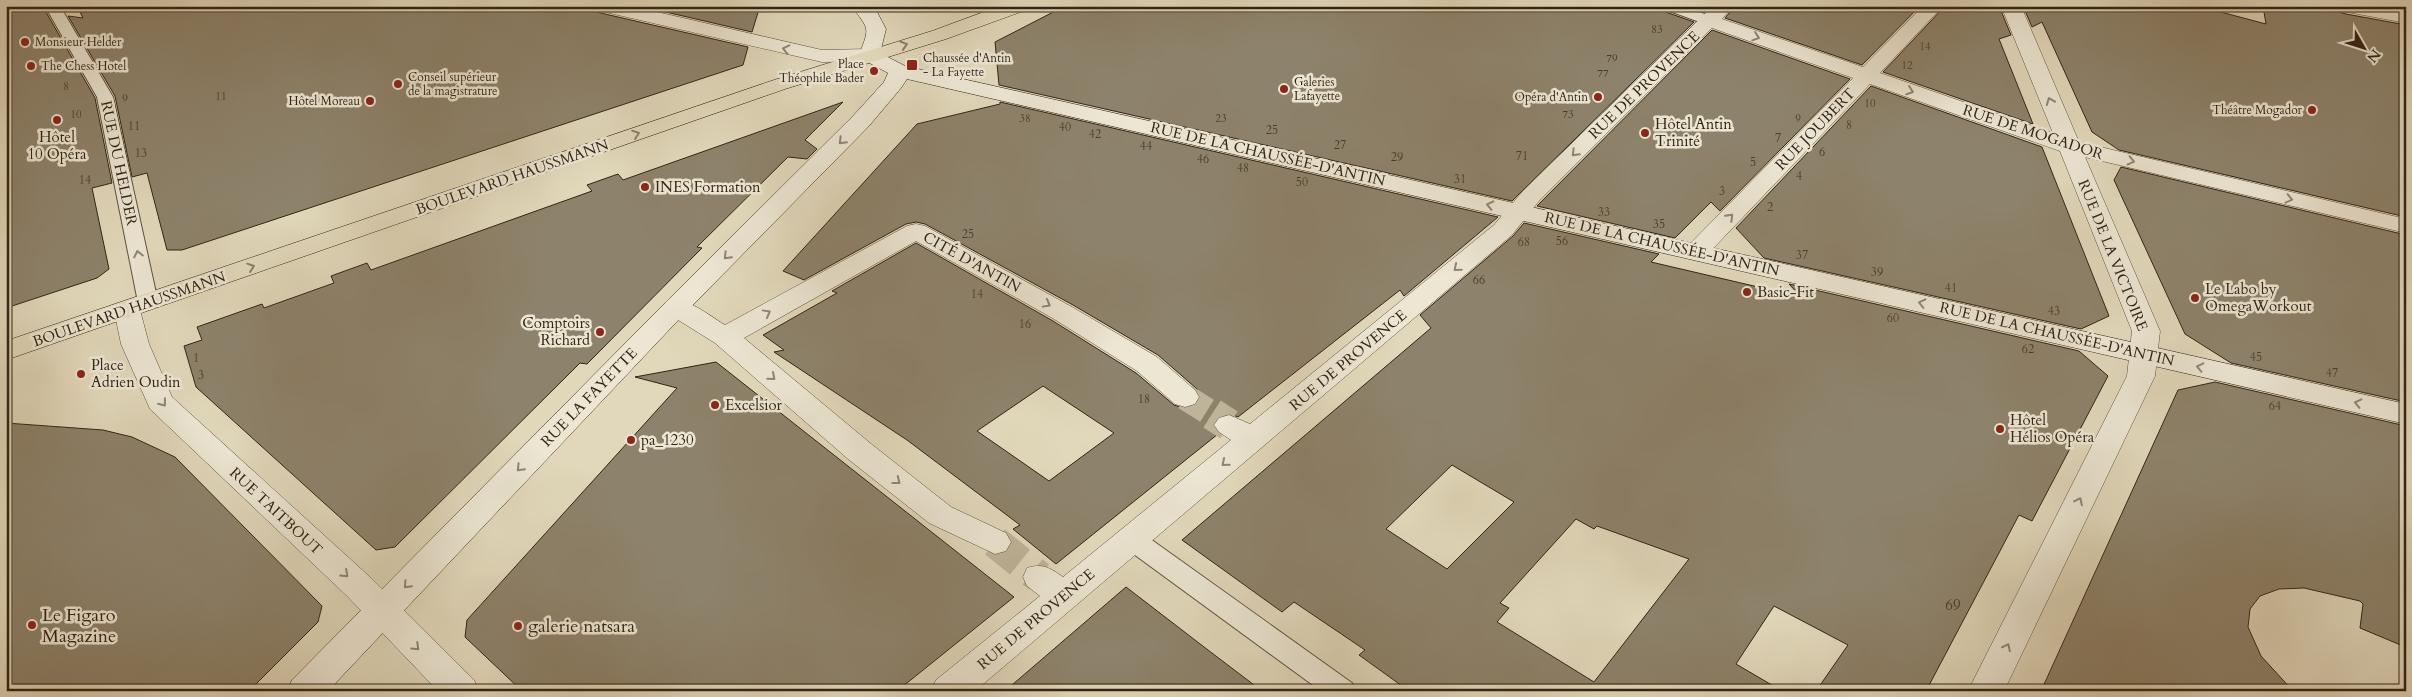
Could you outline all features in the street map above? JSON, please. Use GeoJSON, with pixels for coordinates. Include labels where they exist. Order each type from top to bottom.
{"type":"FeatureCollection","features":[{"type":"Feature","properties":{"kind":"main road","name":"BOULEVARD HAUSSMANN"},"geometry":{"type":"LineString","coordinates":[[6,351],[869,56],[939,35],[1019,6]]}},
{"type":"Feature","properties":{"kind":"street","name":"RUE DU HELDER"},"geometry":{"type":"LineString","coordinates":[[52,6],[106,96],[137,306]]}},
{"type":"Feature","properties":{"kind":"street"},"geometry":{"type":"LineString","coordinates":[[605,6],[822,56],[869,56],[899,71]]}},
{"type":"Feature","properties":{"kind":"street","name":"RUE DE MOGADOR"},"geometry":{"type":"LineString","coordinates":[[1669,6],[1717,14],[1867,76],[2068,146],[2406,226]]}},
{"type":"Feature","properties":{"kind":"street","name":"RUE JOUBERT"},"geometry":{"type":"LineString","coordinates":[[1696,252],[1934,6]]}},
{"type":"Feature","properties":{"kind":"street","name":"RUE DE LA VICTOIRE"},"geometry":{"type":"LineString","coordinates":[[1986,691],[2141,376],[2145,354],[2146,331],[2068,146],[2012,6]]}},
{"type":"Feature","properties":{"kind":"street"},"geometry":{"type":"LineString","coordinates":[[2347,6],[2406,17]]}},
{"type":"Feature","properties":{"kind":"street"},"geometry":{"type":"LineString","coordinates":[[868,12],[877,32],[869,56]]}},
{"type":"Feature","properties":{"kind":"street","name":"RUE DE PROVENCE"},"geometry":{"type":"LineString","coordinates":[[950,691],[1052,587],[1133,540],[1241,432],[1503,230],[1531,196],[1717,14]]}},
{"type":"Feature","properties":{"kind":"street","name":"RUE DE LA CHAUSSÉE-D'ANTIN"},"geometry":{"type":"LineString","coordinates":[[899,71],[2406,414]]}},
{"type":"Feature","properties":{"kind":"street","name":"RUE LA FAYETTE"},"geometry":{"type":"LineString","coordinates":[[305,691],[676,307],[875,106],[894,84],[899,71]]}},
{"type":"Feature","properties":{"kind":"street","name":"CITÉ D'ANTIN"},"geometry":{"type":"LineString","coordinates":[[725,337],[916,231],[1063,313],[1147,364],[1185,398]]}},
{"type":"Feature","properties":{"kind":"street","name":"RUE TAITBOUT"},"geometry":{"type":"LineString","coordinates":[[137,306],[135,344],[160,402],[382,612],[461,691]]}},
{"type":"Feature","properties":{"kind":"street"},"geometry":{"type":"LineString","coordinates":[[676,307],[725,337],[859,452],[940,515],[995,542]]}},
{"type":"Feature","properties":{"kind":"street"},"geometry":{"type":"LineString","coordinates":[[1133,540],[1342,691]]}},
{"type":"Feature","properties":{"kind":"building"},"geometry":{"type":"Polygon","coordinates":[[[6,6],[46,12],[95,98],[112,183],[92,188],[109,269],[97,278],[6,308],[6,6]]]}},
{"type":"Feature","properties":{"kind":"building"},"geometry":{"type":"Polygon","coordinates":[[[77,6],[594,6],[597,12],[748,47],[743,65],[182,250],[167,250],[147,173],[132,177],[115,96],[68,16],[83,18],[77,6]]]}},
{"type":"Feature","properties":{"kind":"building"},"geometry":{"type":"Polygon","coordinates":[[[640,6],[760,6],[752,32],[640,6]]]}},
{"type":"Feature","properties":{"kind":"building","name":"Galeries Lafayette"},"geometry":{"type":"Polygon","coordinates":[[[1065,6],[1660,6],[1663,11],[1694,22],[1512,201],[999,85],[995,42],[1065,6]]]}},
{"type":"Feature","properties":{"kind":"building"},"geometry":{"type":"Polygon","coordinates":[[[1735,6],[1920,6],[1862,65],[1725,18],[1735,6]]]}},
{"type":"Feature","properties":{"kind":"building"},"geometry":{"type":"Polygon","coordinates":[[[1945,6],[1999,6],[2011,35],[1999,39],[2033,124],[1883,72],[1945,6]]]}},
{"type":"Feature","properties":{"kind":"building"},"geometry":{"type":"Polygon","coordinates":[[[2023,6],[2198,6],[2266,24],[2263,6],[2336,6],[2339,12],[2346,14],[2406,25],[2406,217],[2119,150],[2092,132],[2042,22],[2032,27],[2023,6]]]}},
{"type":"Feature","properties":{"kind":"building"},"geometry":{"type":"Polygon","coordinates":[[[1712,30],[1850,79],[1720,211],[1711,202],[1675,238],[1537,206],[1712,30]]]}},
{"type":"Feature","properties":{"kind":"building"},"geometry":{"type":"Polygon","coordinates":[[[1871,86],[2042,147],[2109,316],[2081,329],[1764,258],[1736,228],[1871,86]]]}},
{"type":"Feature","properties":{"kind":"building"},"geometry":{"type":"Polygon","coordinates":[[[843,102],[805,140],[817,149],[807,159],[788,157],[697,247],[702,248],[587,364],[580,363],[395,547],[376,550],[196,387],[184,346],[202,340],[197,327],[262,304],[264,308],[334,283],[331,276],[367,263],[371,270],[592,191],[587,185],[618,174],[623,180],[843,102]]]}},
{"type":"Feature","properties":{"kind":"building"},"geometry":{"type":"Polygon","coordinates":[[[1000,102],[1498,217],[1404,296],[1400,290],[1238,417],[1228,413],[1217,417],[1212,425],[1218,434],[1056,564],[1013,529],[1020,525],[907,440],[774,352],[784,350],[763,335],[837,293],[832,291],[916,243],[1053,321],[1136,373],[1174,405],[1186,409],[1197,405],[1201,398],[1197,389],[1158,355],[1073,305],[925,224],[916,222],[906,224],[804,280],[783,271],[917,124],[1000,104],[1000,102]],[[1043,386],[977,431],[1049,481],[1114,433],[1043,386]]]}},
{"type":"Feature","properties":{"kind":"building"},"geometry":{"type":"Polygon","coordinates":[[[2121,167],[2406,235],[2406,402],[2231,363],[2185,334],[2114,180],[2121,167]]]}},
{"type":"Feature","properties":{"kind":"building"},"geometry":{"type":"Polygon","coordinates":[[[1524,223],[1659,254],[1651,262],[1801,297],[1789,284],[2079,351],[2108,376],[2032,521],[2019,515],[1926,691],[1816,691],[1848,645],[1774,606],[1736,664],[1782,691],[1409,691],[1359,655],[1365,650],[1294,602],[1282,612],[1182,540],[1431,328],[1420,315],[1513,236],[1524,223]],[[1452,465],[1386,529],[1447,569],[1514,502],[1452,465]],[[1576,519],[1500,603],[1509,608],[1497,622],[1594,682],[1689,559],[1597,526],[1594,529],[1576,519]]]}},
{"type":"Feature","properties":{"kind":"building"},"geometry":{"type":"Polygon","coordinates":[[[716,362],[1014,597],[897,691],[522,691],[465,637],[467,620],[677,388],[635,377],[716,362]]]}},
{"type":"Feature","properties":{"kind":"building"},"geometry":{"type":"Polygon","coordinates":[[[2215,382],[2406,426],[2406,619],[2403,646],[2360,628],[2363,604],[2360,601],[2304,588],[2279,589],[2260,596],[2250,609],[2248,627],[2261,656],[2293,691],[2041,691],[2178,390],[2215,382]]]}},
{"type":"Feature","properties":{"kind":"building"},"geometry":{"type":"Polygon","coordinates":[[[6,423],[103,430],[132,437],[175,457],[322,606],[318,622],[249,691],[6,691],[6,423]]]}},
{"type":"Feature","properties":{"kind":"building"},"geometry":{"type":"Polygon","coordinates":[[[1126,587],[1208,650],[1262,691],[1005,691],[1126,587]]]}},
{"type":"Feature","properties":{"kind":"tunnel"},"geometry":{"type":"LineString","coordinates":[[1185,397],[1214,415]]}},
{"type":"Feature","properties":{"kind":"tunnel"},"geometry":{"type":"LineString","coordinates":[[1212,414],[1229,425]]}},
{"type":"Feature","properties":{"kind":"tunnel"},"geometry":{"type":"LineString","coordinates":[[995,542],[1039,577]]}},
{"type":"Feature","properties":{"kind":"place","name":"Monsieur Helder"},"geometry":{"type":"Point","coordinates":[25,42]}},
{"type":"Feature","properties":{"kind":"place","name":"Chaussée d'Antin - La Fayette"},"geometry":{"type":"Point","coordinates":[912,65]}},
{"type":"Feature","properties":{"kind":"place","name":"The Chess Hotel"},"geometry":{"type":"Point","coordinates":[31,66]}},
{"type":"Feature","properties":{"kind":"place","name":"Place Théophile Bader"},"geometry":{"type":"Point","coordinates":[874,71]}},
{"type":"Feature","properties":{"kind":"place","name":"Conseil supérieur de la magistrature"},"geometry":{"type":"Point","coordinates":[398,84]}},
{"type":"Feature","properties":{"kind":"place","name":"Galeries Lafayette"},"geometry":{"type":"Point","coordinates":[1284,89]}},
{"type":"Feature","properties":{"kind":"place","name":"Opéra d'Antin"},"geometry":{"type":"Point","coordinates":[1598,97]}},
{"type":"Feature","properties":{"kind":"place","name":"Hôtel Moreau"},"geometry":{"type":"Point","coordinates":[370,101]}},
{"type":"Feature","properties":{"kind":"place","name":"Théâtre Mogador"},"geometry":{"type":"Point","coordinates":[2312,110]}},
{"type":"Feature","properties":{"kind":"place","name":"Hôtel 10 Opéra"},"geometry":{"type":"Point","coordinates":[57,120]}},
{"type":"Feature","properties":{"kind":"place","name":"Hôtel Antin Trinité"},"geometry":{"type":"Point","coordinates":[1645,133]}},
{"type":"Feature","properties":{"kind":"place","name":"INES Formation"},"geometry":{"type":"Point","coordinates":[645,187]}},
{"type":"Feature","properties":{"kind":"place","name":"Basic-Fit"},"geometry":{"type":"Point","coordinates":[1747,292]}},
{"type":"Feature","properties":{"kind":"place","name":"Le Labo by OmegaWorkout"},"geometry":{"type":"Point","coordinates":[2195,298]}},
{"type":"Feature","properties":{"kind":"place","name":"Comptoirs Richard"},"geometry":{"type":"Point","coordinates":[600,332]}},
{"type":"Feature","properties":{"kind":"place","name":"Place Adrien Oudin"},"geometry":{"type":"Point","coordinates":[81,374]}},
{"type":"Feature","properties":{"kind":"place","name":"Excelsior"},"geometry":{"type":"Point","coordinates":[715,405]}},
{"type":"Feature","properties":{"kind":"place","name":"Hôtel Hélios Opéra"},"geometry":{"type":"Point","coordinates":[2000,429]}},
{"type":"Feature","properties":{"kind":"place","name":"pa_1230"},"geometry":{"type":"Point","coordinates":[631,440]}},
{"type":"Feature","properties":{"kind":"place","name":"Le Figaro Magazine"},"geometry":{"type":"Point","coordinates":[32,625]}},
{"type":"Feature","properties":{"kind":"place","name":"galerie natsara"},"geometry":{"type":"Point","coordinates":[518,626]}}]}
